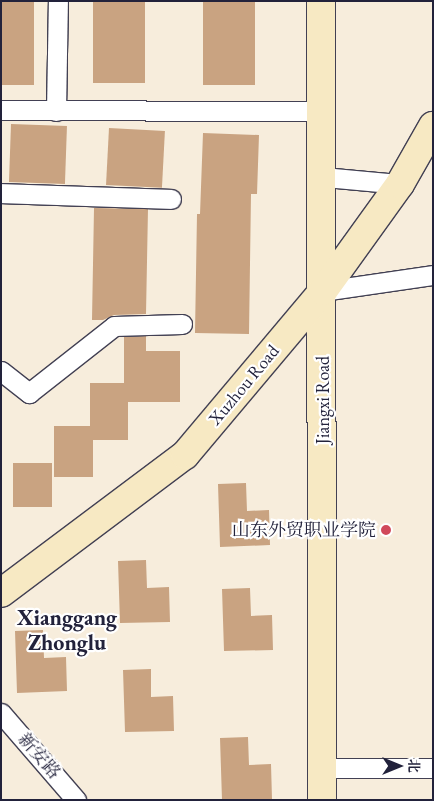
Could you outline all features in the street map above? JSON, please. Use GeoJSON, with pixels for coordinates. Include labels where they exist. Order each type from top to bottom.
{"type":"FeatureCollection","features":[{"type":"Feature","properties":{"kind":"main road","name":"Jiangxi Road"},"geometry":{"type":"LineString","coordinates":[[321,1],[324,177],[322,800]]}},
{"type":"Feature","properties":{"kind":"main road","name":"Xuzhou Road"},"geometry":{"type":"LineString","coordinates":[[1,593],[185,455],[323,291],[400,184],[433,126]]}},
{"type":"Feature","properties":{"kind":"street"},"geometry":{"type":"LineString","coordinates":[[56,111],[58,1]]}},
{"type":"Feature","properties":{"kind":"street"},"geometry":{"type":"LineString","coordinates":[[1,110],[323,111]]}},
{"type":"Feature","properties":{"kind":"street"},"geometry":{"type":"LineString","coordinates":[[324,177],[400,184]]}},
{"type":"Feature","properties":{"kind":"street"},"geometry":{"type":"LineString","coordinates":[[1,193],[171,199]]}},
{"type":"Feature","properties":{"kind":"street"},"geometry":{"type":"LineString","coordinates":[[323,291],[433,274]]}},
{"type":"Feature","properties":{"kind":"street"},"geometry":{"type":"LineString","coordinates":[[1,371],[29,392],[114,326],[182,324]]}},
{"type":"Feature","properties":{"kind":"street","name":"新安路"},"geometry":{"type":"LineString","coordinates":[[1,713],[76,800]]}},
{"type":"Feature","properties":{"kind":"street"},"geometry":{"type":"LineString","coordinates":[[322,768],[433,768]]}},
{"type":"Feature","properties":{"kind":"building"},"geometry":{"type":"Polygon","coordinates":[[[1,1],[34,1],[34,85],[1,85],[1,1]]]}},
{"type":"Feature","properties":{"kind":"building"},"geometry":{"type":"Polygon","coordinates":[[[93,1],[145,1],[145,83],[93,83],[93,1]]]}},
{"type":"Feature","properties":{"kind":"building"},"geometry":{"type":"Polygon","coordinates":[[[203,1],[255,1],[255,85],[203,85],[203,1]]]}},
{"type":"Feature","properties":{"kind":"building"},"geometry":{"type":"Polygon","coordinates":[[[11,124],[67,126],[65,184],[9,182],[11,124]]]}},
{"type":"Feature","properties":{"kind":"building"},"geometry":{"type":"Polygon","coordinates":[[[109,128],[165,131],[162,188],[106,185],[109,128]]]}},
{"type":"Feature","properties":{"kind":"building"},"geometry":{"type":"Polygon","coordinates":[[[203,133],[259,135],[257,194],[251,194],[249,334],[195,333],[197,214],[200,214],[203,133]]]}},
{"type":"Feature","properties":{"kind":"building"},"geometry":{"type":"Polygon","coordinates":[[[94,208],[148,209],[146,314],[114,315],[103,320],[92,320],[94,208]]]}},
{"type":"Feature","properties":{"kind":"building"},"geometry":{"type":"Polygon","coordinates":[[[146,336],[146,351],[180,351],[180,402],[128,402],[128,440],[93,440],[93,477],[54,477],[54,426],[90,426],[90,383],[124,383],[124,337],[146,336]]]}},
{"type":"Feature","properties":{"kind":"building"},"geometry":{"type":"Polygon","coordinates":[[[13,463],[52,463],[52,507],[13,507],[13,463]]]}},
{"type":"Feature","properties":{"kind":"building"},"geometry":{"type":"Polygon","coordinates":[[[246,483],[247,511],[269,510],[270,545],[220,547],[218,484],[246,483]]]}},
{"type":"Feature","properties":{"kind":"building"},"geometry":{"type":"Polygon","coordinates":[[[146,560],[147,588],[169,587],[170,622],[120,623],[118,561],[146,560]]]}},
{"type":"Feature","properties":{"kind":"building"},"geometry":{"type":"Polygon","coordinates":[[[250,588],[251,616],[272,615],[273,650],[224,651],[222,589],[250,588]]]}},
{"type":"Feature","properties":{"kind":"building"},"geometry":{"type":"Polygon","coordinates":[[[43,630],[44,658],[66,657],[67,691],[17,693],[15,631],[43,630]]]}},
{"type":"Feature","properties":{"kind":"building"},"geometry":{"type":"Polygon","coordinates":[[[151,669],[151,697],[173,696],[174,731],[125,732],[123,670],[151,669]]]}},
{"type":"Feature","properties":{"kind":"building"},"geometry":{"type":"Polygon","coordinates":[[[248,737],[249,765],[271,764],[272,799],[222,800],[220,738],[248,737]]]}},
{"type":"Feature","properties":{"kind":"place","name":"山东外贸职业学院"},"geometry":{"type":"Point","coordinates":[386,530]}},
{"type":"Feature","properties":{"kind":"district","name":"Xianggang Zhonglu"},"geometry":{"type":"Point","coordinates":[67,630]}}]}
